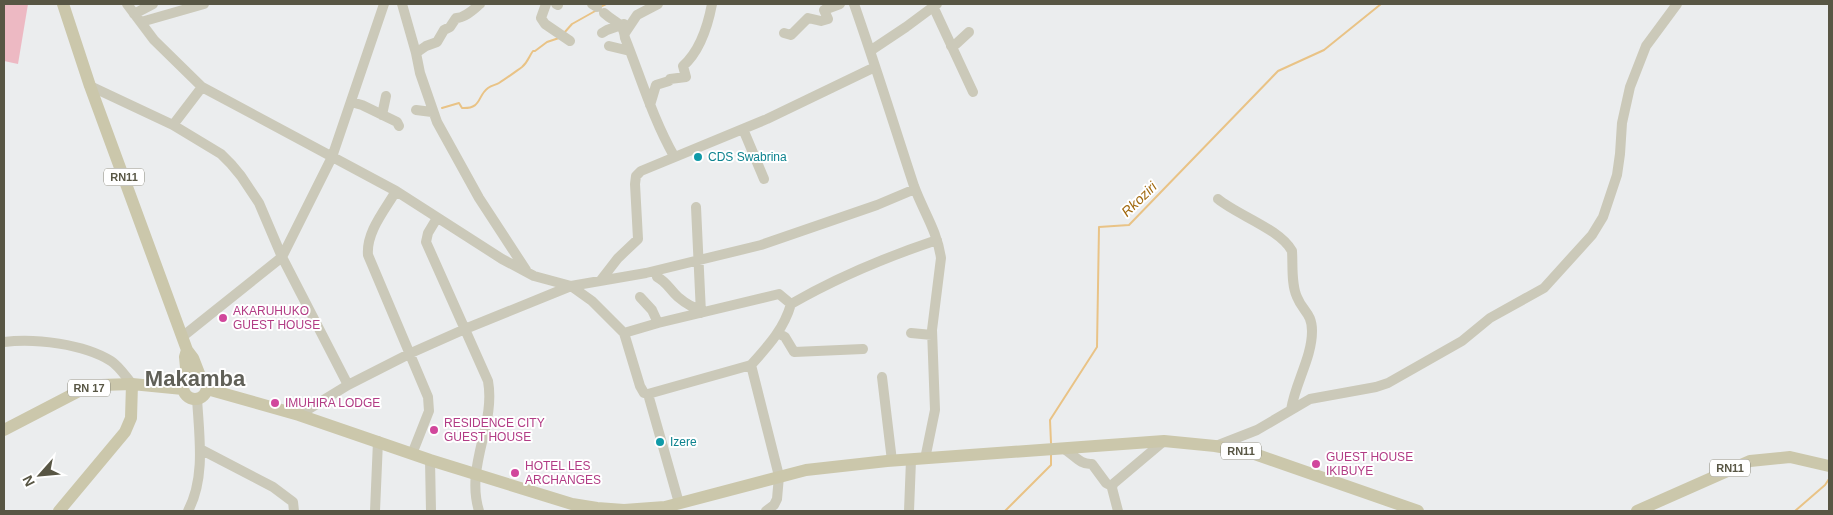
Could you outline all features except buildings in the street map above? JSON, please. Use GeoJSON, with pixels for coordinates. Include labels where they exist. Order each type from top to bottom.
{"type":"FeatureCollection","features":[{"type":"Feature","properties":{"kind":"main road","name":"RN11"},"geometry":{"type":"LineString","coordinates":[[63,4],[90,86],[186,350],[193,358],[200,376],[204,379],[206,389],[299,415],[430,460],[596,510],[665,509],[679,503],[806,470],[1037,449],[1164,442],[1215,446],[1250,452],[1418,511]]}},
{"type":"Feature","properties":{"kind":"main road","name":"RN11"},"geometry":{"type":"LineString","coordinates":[[185,383],[186,350]]}},
{"type":"Feature","properties":{"kind":"main road"},"geometry":{"type":"LineString","coordinates":[[200,376],[196,375],[185,383],[190,398],[201,397],[206,389]]}},
{"type":"Feature","properties":{"kind":"main road","name":"RN 17"},"geometry":{"type":"LineString","coordinates":[[4,430],[83,389],[102,385],[185,383]]}},
{"type":"Feature","properties":{"kind":"main road"},"geometry":{"type":"LineString","coordinates":[[59,511],[125,432],[131,418],[132,384]]}},
{"type":"Feature","properties":{"kind":"main road","name":"RN11"},"geometry":{"type":"LineString","coordinates":[[1637,511],[1750,461],[1790,457],[1829,466]]}},
{"type":"Feature","properties":{"kind":"street"},"geometry":{"type":"LineString","coordinates":[[127,4],[154,40],[202,87],[396,191],[502,260],[534,276],[571,286],[592,301],[624,333],[640,386],[644,393],[648,394],[751,365],[778,333],[787,318],[791,304],[828,283],[884,258],[937,240]]}},
{"type":"Feature","properties":{"kind":"street"},"geometry":{"type":"LineString","coordinates":[[137,18],[153,4]]}},
{"type":"Feature","properties":{"kind":"street"},"geometry":{"type":"LineString","coordinates":[[137,18],[204,4]]}},
{"type":"Feature","properties":{"kind":"street"},"geometry":{"type":"LineString","coordinates":[[182,337],[282,257],[332,157],[384,4]]}},
{"type":"Feature","properties":{"kind":"street"},"geometry":{"type":"LineString","coordinates":[[402,4],[432,112],[480,198],[527,272]]}},
{"type":"Feature","properties":{"kind":"street"},"geometry":{"type":"LineString","coordinates":[[416,53],[426,46],[437,42],[444,30],[450,27],[456,18],[460,18],[480,4]]}},
{"type":"Feature","properties":{"kind":"street"},"geometry":{"type":"LineString","coordinates":[[546,4],[542,18],[545,24],[570,41]]}},
{"type":"Feature","properties":{"kind":"street"},"geometry":{"type":"LineString","coordinates":[[602,33],[626,27],[637,15],[658,4]]}},
{"type":"Feature","properties":{"kind":"street"},"geometry":{"type":"LineString","coordinates":[[643,86],[656,85],[670,79],[686,77],[684,66],[692,57],[702,36],[708,22],[712,4]]}},
{"type":"Feature","properties":{"kind":"street"},"geometry":{"type":"LineString","coordinates":[[784,33],[791,35],[808,18],[828,19],[824,10],[840,4]]}},
{"type":"Feature","properties":{"kind":"street"},"geometry":{"type":"LineString","coordinates":[[854,4],[901,140],[915,188],[935,232],[941,258],[932,335],[935,410],[925,459]]}},
{"type":"Feature","properties":{"kind":"street"},"geometry":{"type":"LineString","coordinates":[[1215,446],[1257,430],[1316,397],[1376,387],[1388,383],[1462,341],[1490,318],[1537,293],[1553,280],[1592,235],[1603,216],[1619,166],[1622,123],[1630,87],[1646,46],[1677,4]]}},
{"type":"Feature","properties":{"kind":"street"},"geometry":{"type":"LineString","coordinates":[[870,51],[906,27],[934,5],[973,92]]}},
{"type":"Feature","properties":{"kind":"street"},"geometry":{"type":"LineString","coordinates":[[598,8],[613,20],[626,27]]}},
{"type":"Feature","properties":{"kind":"street"},"geometry":{"type":"LineString","coordinates":[[626,27],[630,51],[660,132],[674,156]]}},
{"type":"Feature","properties":{"kind":"street"},"geometry":{"type":"LineString","coordinates":[[951,46],[969,32]]}},
{"type":"Feature","properties":{"kind":"street"},"geometry":{"type":"LineString","coordinates":[[609,46],[630,51]]}},
{"type":"Feature","properties":{"kind":"street"},"geometry":{"type":"LineString","coordinates":[[601,280],[618,258],[638,239],[634,184],[636,176],[641,171],[743,129],[816,96],[875,66]]}},
{"type":"Feature","properties":{"kind":"street"},"geometry":{"type":"LineString","coordinates":[[650,105],[656,85]]}},
{"type":"Feature","properties":{"kind":"street"},"geometry":{"type":"LineString","coordinates":[[90,86],[173,125],[221,154],[241,176],[259,203],[282,257],[348,385]]}},
{"type":"Feature","properties":{"kind":"street"},"geometry":{"type":"LineString","coordinates":[[173,125],[202,87]]}},
{"type":"Feature","properties":{"kind":"street"},"geometry":{"type":"LineString","coordinates":[[382,115],[386,96]]}},
{"type":"Feature","properties":{"kind":"street"},"geometry":{"type":"LineString","coordinates":[[351,102],[362,105],[397,122],[399,126]]}},
{"type":"Feature","properties":{"kind":"street"},"geometry":{"type":"LineString","coordinates":[[416,110],[432,112]]}},
{"type":"Feature","properties":{"kind":"street"},"geometry":{"type":"LineString","coordinates":[[743,129],[764,180]]}},
{"type":"Feature","properties":{"kind":"street"},"geometry":{"type":"LineString","coordinates":[[299,415],[348,385],[411,353],[571,286],[646,273],[761,245],[876,205],[915,188]]}},
{"type":"Feature","properties":{"kind":"street"},"geometry":{"type":"LineString","coordinates":[[396,191],[371,234],[368,256],[411,353],[428,397],[429,411],[412,454]]}},
{"type":"Feature","properties":{"kind":"street"},"geometry":{"type":"LineString","coordinates":[[1218,199],[1264,227],[1289,245],[1292,251],[1294,290],[1303,308],[1310,316],[1312,340],[1305,366],[1294,394],[1291,410]]}},
{"type":"Feature","properties":{"kind":"street"},"geometry":{"type":"LineString","coordinates":[[696,207],[702,312]]}},
{"type":"Feature","properties":{"kind":"street"},"geometry":{"type":"LineString","coordinates":[[437,218],[426,242],[488,381],[490,393],[488,411],[474,474],[479,511]]}},
{"type":"Feature","properties":{"kind":"street"},"geometry":{"type":"LineString","coordinates":[[657,277],[665,282],[677,296],[702,312]]}},
{"type":"Feature","properties":{"kind":"street"},"geometry":{"type":"LineString","coordinates":[[624,333],[779,294],[791,304]]}},
{"type":"Feature","properties":{"kind":"street"},"geometry":{"type":"LineString","coordinates":[[640,297],[652,310],[658,323]]}},
{"type":"Feature","properties":{"kind":"street"},"geometry":{"type":"LineString","coordinates":[[778,333],[785,337],[794,352],[863,349]]}},
{"type":"Feature","properties":{"kind":"street"},"geometry":{"type":"LineString","coordinates":[[911,333],[932,335]]}},
{"type":"Feature","properties":{"kind":"street"},"geometry":{"type":"LineString","coordinates":[[4,342],[35,340],[67,345],[96,354],[112,361],[132,384]]}},
{"type":"Feature","properties":{"kind":"street"},"geometry":{"type":"LineString","coordinates":[[751,365],[779,476],[774,505],[766,511]]}},
{"type":"Feature","properties":{"kind":"street"},"geometry":{"type":"LineString","coordinates":[[882,377],[892,461]]}},
{"type":"Feature","properties":{"kind":"street"},"geometry":{"type":"LineString","coordinates":[[648,394],[679,503]]}},
{"type":"Feature","properties":{"kind":"street"},"geometry":{"type":"LineString","coordinates":[[188,511],[198,486],[200,449],[197,398]]}},
{"type":"Feature","properties":{"kind":"street"},"geometry":{"type":"LineString","coordinates":[[375,511],[378,442]]}},
{"type":"Feature","properties":{"kind":"street"},"geometry":{"type":"LineString","coordinates":[[1118,511],[1112,486],[1114,482],[1164,442]]}},
{"type":"Feature","properties":{"kind":"street"},"geometry":{"type":"LineString","coordinates":[[1058,448],[1070,452],[1080,462],[1092,464],[1106,484],[1112,486]]}},
{"type":"Feature","properties":{"kind":"street"},"geometry":{"type":"LineString","coordinates":[[200,449],[272,487],[292,502],[294,511]]}},
{"type":"Feature","properties":{"kind":"street"},"geometry":{"type":"LineString","coordinates":[[430,460],[431,511]]}},
{"type":"Feature","properties":{"kind":"street"},"geometry":{"type":"LineString","coordinates":[[909,511],[911,460]]}},
{"type":"Feature","properties":{"kind":"shaded area"},"geometry":{"type":"Polygon","coordinates":[[[4,4],[28,4],[18,64],[4,61],[4,4]]]}},
{"type":"Feature","properties":{"kind":"waterway"},"geometry":{"type":"LineString","coordinates":[[600,7],[606,4]]}},
{"type":"Feature","properties":{"kind":"waterway","name":"Rkoziri"},"geometry":{"type":"LineString","coordinates":[[1051,443],[1050,420],[1097,347],[1099,227],[1129,225],[1278,71],[1324,50],[1381,4]]}},
{"type":"Feature","properties":{"kind":"waterway"},"geometry":{"type":"LineString","coordinates":[[564,33],[572,24],[597,10]]}},
{"type":"Feature","properties":{"kind":"waterway"},"geometry":{"type":"LineString","coordinates":[[442,108],[459,103],[462,108],[473,106],[488,88],[499,83],[522,67],[533,51],[547,42],[559,38]]}},
{"type":"Feature","properties":{"kind":"waterway","name":"Rkoziri"},"geometry":{"type":"LineString","coordinates":[[1005,511],[1051,465],[1051,453]]}},
{"type":"Feature","properties":{"kind":"waterway"},"geometry":{"type":"LineString","coordinates":[[1795,511],[1825,485],[1829,479]]}},
{"type":"Feature","properties":{"kind":"place","name":"CDS Swabrina"},"geometry":{"type":"Point","coordinates":[698,157]}},
{"type":"Feature","properties":{"kind":"place","name":"AKARUHUKO GUEST HOUSE"},"geometry":{"type":"Point","coordinates":[223,318]}},
{"type":"Feature","properties":{"kind":"place","name":"IMUHIRA LODGE"},"geometry":{"type":"Point","coordinates":[275,403]}},
{"type":"Feature","properties":{"kind":"place","name":"RESIDENCE CITY GUEST HOUSE"},"geometry":{"type":"Point","coordinates":[434,430]}},
{"type":"Feature","properties":{"kind":"place","name":"Izere"},"geometry":{"type":"Point","coordinates":[660,442]}},
{"type":"Feature","properties":{"kind":"place","name":"GUEST HOUSE IKIBUYE"},"geometry":{"type":"Point","coordinates":[1316,464]}},
{"type":"Feature","properties":{"kind":"place","name":"HOTEL LES ARCHANGES"},"geometry":{"type":"Point","coordinates":[515,473]}},
{"type":"Feature","properties":{"kind":"district","name":"Makamba"},"geometry":{"type":"Point","coordinates":[195,378]}}]}
